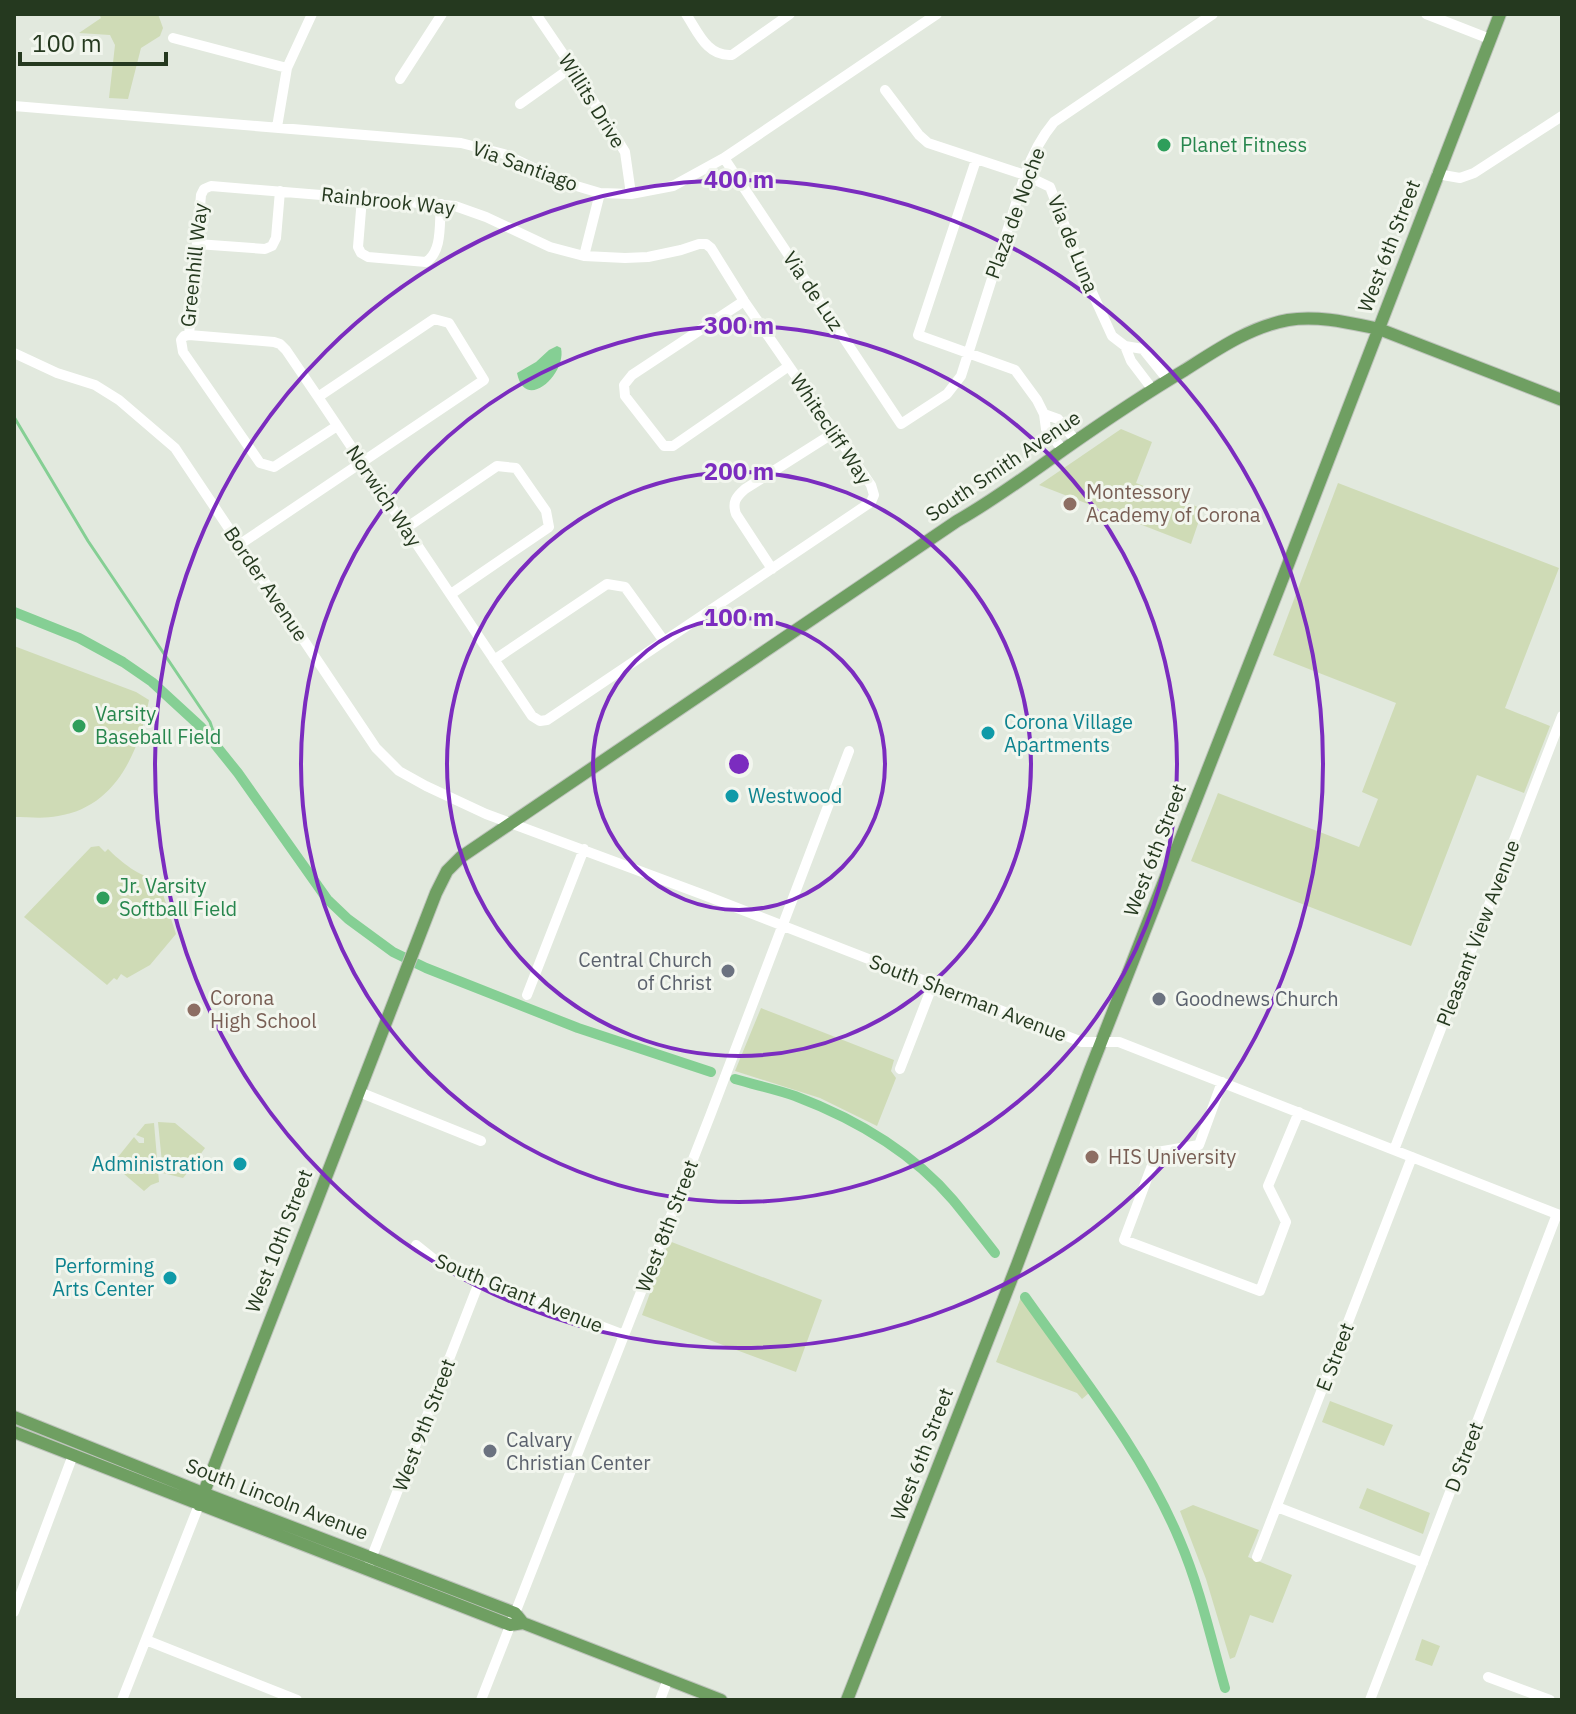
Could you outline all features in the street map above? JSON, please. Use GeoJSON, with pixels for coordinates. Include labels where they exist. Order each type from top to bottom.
{"type":"FeatureCollection","features":[{"type":"Feature","properties":{"kind":"main road","name":"West 6th Street"},"geometry":{"type":"LineString","coordinates":[[847,1700],[1500,14]]}},
{"type":"Feature","properties":{"kind":"main road","name":"South Smith Avenue"},"geometry":{"type":"LineString","coordinates":[[510,823],[957,521],[998,497],[1076,441],[1238,337],[1290,320],[1330,320],[1379,329],[1562,400]]}},
{"type":"Feature","properties":{"kind":"main road","name":"West 10th Street"},"geometry":{"type":"LineString","coordinates":[[201,1499],[436,893],[447,871],[461,857],[510,823]]}},
{"type":"Feature","properties":{"kind":"main road","name":"South Lincoln Avenue"},"geometry":{"type":"LineString","coordinates":[[14,1417],[201,1499]]}},
{"type":"Feature","properties":{"kind":"main road","name":"South Lincoln Avenue"},"geometry":{"type":"LineString","coordinates":[[14,1432],[201,1499],[721,1700]]}},
{"type":"Feature","properties":{"kind":"street"},"geometry":{"type":"LineString","coordinates":[[277,127],[287,68],[312,14]]}},
{"type":"Feature","properties":{"kind":"street"},"geometry":{"type":"LineString","coordinates":[[400,79],[442,14]]}},
{"type":"Feature","properties":{"kind":"street","name":"Willits Drive"},"geometry":{"type":"LineString","coordinates":[[536,14],[625,152],[631,194]]}},
{"type":"Feature","properties":{"kind":"street"},"geometry":{"type":"LineString","coordinates":[[686,14],[710,50],[721,56],[732,55],[790,14]]}},
{"type":"Feature","properties":{"kind":"street","name":"Via Santiago"},"geometry":{"type":"LineString","coordinates":[[14,106],[461,143],[504,154],[563,182],[600,193],[631,194],[673,186],[724,158],[937,14]]}},
{"type":"Feature","properties":{"kind":"street","name":"Plaza de Noche"},"geometry":{"type":"LineString","coordinates":[[901,424],[947,394],[961,376],[1034,150],[1054,122],[1213,14]]}},
{"type":"Feature","properties":{"kind":"street"},"geometry":{"type":"LineString","coordinates":[[1426,14],[1490,39]]}},
{"type":"Feature","properties":{"kind":"street"},"geometry":{"type":"LineString","coordinates":[[173,38],[287,68]]}},
{"type":"Feature","properties":{"kind":"street"},"geometry":{"type":"LineString","coordinates":[[520,104],[572,67]]}},
{"type":"Feature","properties":{"kind":"street","name":"Via de Luna"},"geometry":{"type":"LineString","coordinates":[[885,90],[928,143],[1025,175],[1050,187],[1081,268],[1112,336],[1125,346],[1143,349],[1168,380]]}},
{"type":"Feature","properties":{"kind":"street"},"geometry":{"type":"LineString","coordinates":[[1437,174],[1460,178],[1474,173],[1562,116]]}},
{"type":"Feature","properties":{"kind":"street","name":"Via de Luz"},"geometry":{"type":"LineString","coordinates":[[724,158],[901,424]]}},
{"type":"Feature","properties":{"kind":"street"},"geometry":{"type":"LineString","coordinates":[[976,160],[918,335],[1015,370],[1037,400],[1044,414],[1046,429],[1063,450]]}},
{"type":"Feature","properties":{"kind":"street","name":"Rainbrook Way"},"geometry":{"type":"LineString","coordinates":[[204,189],[211,186],[441,204],[468,210],[550,247],[584,256],[648,257],[706,244]]}},
{"type":"Feature","properties":{"kind":"street","name":"Greenhill Way"},"geometry":{"type":"LineString","coordinates":[[204,189],[189,335],[181,340],[183,352],[260,463],[274,467],[337,426]]}},
{"type":"Feature","properties":{"kind":"street"},"geometry":{"type":"LineString","coordinates":[[197,244],[265,249],[272,246],[276,238],[280,191]]}},
{"type":"Feature","properties":{"kind":"street"},"geometry":{"type":"LineString","coordinates":[[584,256],[600,193]]}},
{"type":"Feature","properties":{"kind":"street"},"geometry":{"type":"LineString","coordinates":[[362,198],[358,247],[361,253],[368,257],[426,262],[437,250],[441,204]]}},
{"type":"Feature","properties":{"kind":"street","name":"Whitecliff Way"},"geometry":{"type":"LineString","coordinates":[[706,244],[871,485],[874,495],[871,502],[772,569]]}},
{"type":"Feature","properties":{"kind":"street"},"geometry":{"type":"LineString","coordinates":[[744,301],[632,375],[624,385],[625,396],[664,446],[673,446],[789,366]]}},
{"type":"Feature","properties":{"kind":"street"},"geometry":{"type":"LineString","coordinates":[[239,545],[484,380],[449,323],[434,319],[318,397]]}},
{"type":"Feature","properties":{"kind":"street","name":"Norwich Way"},"geometry":{"type":"LineString","coordinates":[[189,335],[280,344],[532,716],[540,721],[547,720],[664,641]]}},
{"type":"Feature","properties":{"kind":"street","name":"Via de Luna"},"geometry":{"type":"LineString","coordinates":[[1125,346],[1131,361],[1153,390]]}},
{"type":"Feature","properties":{"kind":"street","name":"Border Avenue"},"geometry":{"type":"LineString","coordinates":[[14,353],[57,373],[95,385],[119,400],[175,448],[376,748],[399,771],[510,823]]}},
{"type":"Feature","properties":{"kind":"street"},"geometry":{"type":"LineString","coordinates":[[1044,414],[1058,419],[1076,441]]}},
{"type":"Feature","properties":{"kind":"street"},"geometry":{"type":"LineString","coordinates":[[494,660],[607,584],[625,587],[664,641],[772,569],[736,514],[736,497],[835,432]]}},
{"type":"Feature","properties":{"kind":"street"},"geometry":{"type":"LineString","coordinates":[[406,528],[497,466],[516,468],[546,511],[549,527],[451,594]]}},
{"type":"Feature","properties":{"kind":"street","name":"Pleasant View Avenue"},"geometry":{"type":"LineString","coordinates":[[1394,1150],[1562,716]]}},
{"type":"Feature","properties":{"kind":"street","name":"West 8th Street"},"geometry":{"type":"LineString","coordinates":[[481,1700],[516,1620],[849,751]]}},
{"type":"Feature","properties":{"kind":"street","name":"South Sherman Avenue"},"geometry":{"type":"LineString","coordinates":[[510,823],[1082,1042],[1119,1042],[1559,1215]]}},
{"type":"Feature","properties":{"kind":"street"},"geometry":{"type":"LineString","coordinates":[[527,995],[584,849]]}},
{"type":"Feature","properties":{"kind":"street"},"geometry":{"type":"LineString","coordinates":[[900,1069],[933,984]]}},
{"type":"Feature","properties":{"kind":"street"},"geometry":{"type":"LineString","coordinates":[[1222,1082],[1199,1145],[1157,1152],[1124,1240],[1260,1291],[1286,1222],[1268,1186],[1299,1112]]}},
{"type":"Feature","properties":{"kind":"street"},"geometry":{"type":"LineString","coordinates":[[359,1092],[481,1141]]}},
{"type":"Feature","properties":{"kind":"street","name":"E Street"},"geometry":{"type":"LineString","coordinates":[[1257,1557],[1412,1157]]}},
{"type":"Feature","properties":{"kind":"street","name":"D Street"},"geometry":{"type":"LineString","coordinates":[[1370,1700],[1559,1215]]}},
{"type":"Feature","properties":{"kind":"street","name":"South Grant Avenue"},"geometry":{"type":"LineString","coordinates":[[416,1245],[441,1265],[624,1335]]}},
{"type":"Feature","properties":{"kind":"street","name":"West 9th Street"},"geometry":{"type":"LineString","coordinates":[[370,1564],[480,1280]]}},
{"type":"Feature","properties":{"kind":"street"},"geometry":{"type":"LineString","coordinates":[[14,1612],[73,1455]]}},
{"type":"Feature","properties":{"kind":"street","name":"West 10th Street"},"geometry":{"type":"LineString","coordinates":[[122,1700],[201,1499]]}},
{"type":"Feature","properties":{"kind":"street"},"geometry":{"type":"LineString","coordinates":[[1277,1507],[1423,1563]]}},
{"type":"Feature","properties":{"kind":"street"},"geometry":{"type":"LineString","coordinates":[[146,1640],[297,1700]]}},
{"type":"Feature","properties":{"kind":"street"},"geometry":{"type":"LineString","coordinates":[[1488,1677],[1550,1700]]}},
{"type":"Feature","properties":{"kind":"street"},"geometry":{"type":"LineString","coordinates":[[660,1700],[668,1679]]}},
{"type":"Feature","properties":{"kind":"shaded area"},"geometry":{"type":"Polygon","coordinates":[[[99,14],[158,14],[163,28],[160,36],[141,48],[128,99],[109,98],[115,45],[110,35],[79,33],[101,18],[99,14]]]}},
{"type":"Feature","properties":{"kind":"shaded area"},"geometry":{"type":"Polygon","coordinates":[[[557,346],[561,348],[561,358],[552,378],[536,390],[528,390],[521,384],[517,373],[557,346]]]}},
{"type":"Feature","properties":{"kind":"shaded area"},"geometry":{"type":"Polygon","coordinates":[[[1121,429],[1152,442],[1136,483],[1203,509],[1191,544],[1039,485],[1121,429]]]}},
{"type":"Feature","properties":{"kind":"shaded area"},"geometry":{"type":"Polygon","coordinates":[[[1338,483],[1559,568],[1505,708],[1550,726],[1524,793],[1477,775],[1411,946],[1191,861],[1218,793],[1359,847],[1378,799],[1362,792],[1396,703],[1273,655],[1338,483]]]}},
{"type":"Feature","properties":{"kind":"shaded area","name":"Varsity Baseball Field"},"geometry":{"type":"Polygon","coordinates":[[[14,646],[136,692],[149,700],[139,739],[122,774],[110,789],[78,811],[53,817],[14,817],[14,646]]]}},
{"type":"Feature","properties":{"kind":"shaded area","name":"Jr. Varsity Softball Field"},"geometry":{"type":"Polygon","coordinates":[[[99,846],[105,852],[108,849],[137,872],[158,879],[176,934],[150,965],[127,978],[121,974],[107,985],[24,917],[91,847],[99,846]]]}},
{"type":"Feature","properties":{"kind":"shaded area"},"geometry":{"type":"Polygon","coordinates":[[[761,1008],[894,1060],[891,1071],[896,1078],[877,1126],[820,1098],[735,1071],[761,1008]]]}},
{"type":"Feature","properties":{"kind":"shaded area"},"geometry":{"type":"Polygon","coordinates":[[[158,1122],[175,1123],[205,1148],[183,1178],[163,1173],[158,1122]]]}},
{"type":"Feature","properties":{"kind":"shaded area"},"geometry":{"type":"Polygon","coordinates":[[[154,1123],[159,1182],[144,1191],[117,1168],[118,1157],[134,1137],[139,1143],[144,1143],[144,1138],[136,1135],[145,1124],[154,1123]]]}},
{"type":"Feature","properties":{"kind":"shaded area"},"geometry":{"type":"Polygon","coordinates":[[[669,1241],[822,1300],[796,1372],[642,1315],[669,1241]]]}},
{"type":"Feature","properties":{"kind":"shaded area"},"geometry":{"type":"Polygon","coordinates":[[[1021,1297],[1089,1393],[1082,1399],[1077,1393],[996,1362],[1021,1297]]]}},
{"type":"Feature","properties":{"kind":"shaded area"},"geometry":{"type":"Polygon","coordinates":[[[1330,1401],[1393,1425],[1384,1446],[1322,1422],[1330,1401]]]}},
{"type":"Feature","properties":{"kind":"shaded area"},"geometry":{"type":"Polygon","coordinates":[[[1367,1488],[1430,1513],[1423,1534],[1359,1508],[1367,1488]]]}},
{"type":"Feature","properties":{"kind":"shaded area"},"geometry":{"type":"Polygon","coordinates":[[[1193,1505],[1259,1530],[1248,1557],[1292,1575],[1273,1623],[1250,1615],[1235,1657],[1230,1659],[1206,1579],[1180,1511],[1193,1505]]]}},
{"type":"Feature","properties":{"kind":"shaded area"},"geometry":{"type":"Polygon","coordinates":[[[1422,1639],[1440,1646],[1432,1666],[1415,1660],[1422,1639]]]}},
{"type":"Feature","properties":{"kind":"waterway"},"geometry":{"type":"LineString","coordinates":[[14,417],[88,541],[210,722],[219,749]]}},
{"type":"Feature","properties":{"kind":"waterway"},"geometry":{"type":"LineString","coordinates":[[14,612],[79,638],[152,682],[201,727],[238,773],[327,899],[348,919],[393,952],[578,1028],[711,1072]]}},
{"type":"Feature","properties":{"kind":"waterway"},"geometry":{"type":"LineString","coordinates":[[735,1079],[817,1105],[880,1138],[937,1183],[995,1253]]}},
{"type":"Feature","properties":{"kind":"waterway"},"geometry":{"type":"LineString","coordinates":[[1025,1297],[1129,1445],[1165,1508],[1194,1577],[1225,1688]]}},
{"type":"Feature","properties":{"kind":"place","name":"Planet Fitness"},"geometry":{"type":"Point","coordinates":[1164,145]}},
{"type":"Feature","properties":{"kind":"place","name":"Montessory Academy of Corona"},"geometry":{"type":"Point","coordinates":[1070,504]}},
{"type":"Feature","properties":{"kind":"place","name":"Varsity Baseball Field"},"geometry":{"type":"Point","coordinates":[79,726]}},
{"type":"Feature","properties":{"kind":"place","name":"Corona Village Apartments"},"geometry":{"type":"Point","coordinates":[988,733]}},
{"type":"Feature","properties":{"kind":"place","name":"Westwood"},"geometry":{"type":"Point","coordinates":[732,796]}},
{"type":"Feature","properties":{"kind":"place","name":"Jr. Varsity Softball Field"},"geometry":{"type":"Point","coordinates":[103,898]}},
{"type":"Feature","properties":{"kind":"place","name":"Central Church of Christ"},"geometry":{"type":"Point","coordinates":[728,971]}},
{"type":"Feature","properties":{"kind":"place","name":"Goodnews Church"},"geometry":{"type":"Point","coordinates":[1159,999]}},
{"type":"Feature","properties":{"kind":"place","name":"Corona High School"},"geometry":{"type":"Point","coordinates":[194,1010]}},
{"type":"Feature","properties":{"kind":"place","name":"HIS University"},"geometry":{"type":"Point","coordinates":[1092,1157]}},
{"type":"Feature","properties":{"kind":"place","name":"Administration"},"geometry":{"type":"Point","coordinates":[240,1164]}},
{"type":"Feature","properties":{"kind":"place","name":"Performing Arts Center"},"geometry":{"type":"Point","coordinates":[170,1278]}},
{"type":"Feature","properties":{"kind":"place","name":"Calvary Christian Center"},"geometry":{"type":"Point","coordinates":[490,1451]}}]}
